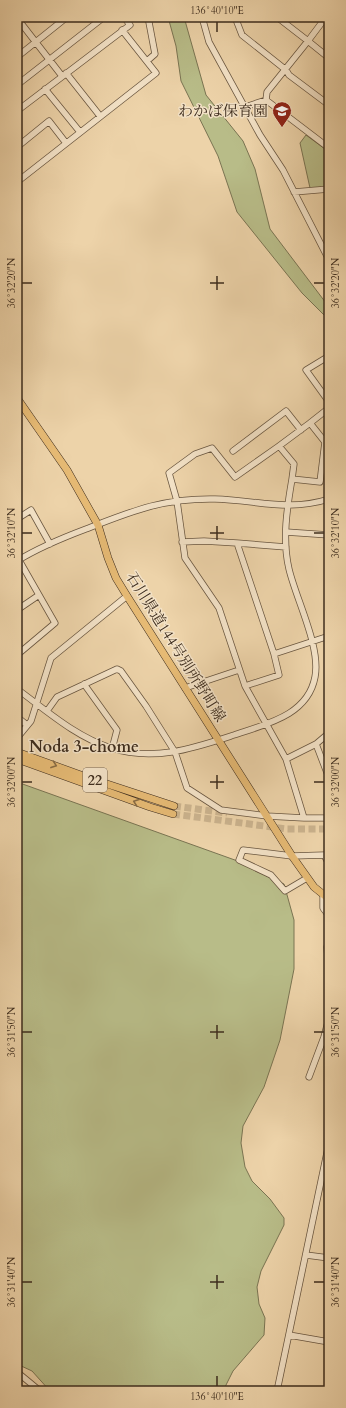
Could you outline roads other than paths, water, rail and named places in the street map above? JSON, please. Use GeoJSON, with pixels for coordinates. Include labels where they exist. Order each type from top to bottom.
{"type":"FeatureCollection","features":[{"type":"Feature","properties":{"kind":"main road","name":"石川県道144号別所野町線"},"geometry":{"type":"LineString","coordinates":[[17,398],[66,470],[98,525],[116,578],[127,596],[292,856],[307,878],[326,897]]}},
{"type":"Feature","properties":{"kind":"main road","name":"22"},"geometry":{"type":"LineString","coordinates":[[17,752],[174,806]]}},
{"type":"Feature","properties":{"kind":"main road","name":"22"},"geometry":{"type":"LineString","coordinates":[[17,760],[150,808],[173,814]]}},
{"type":"Feature","properties":{"kind":"street"},"geometry":{"type":"LineString","coordinates":[[17,57],[67,17]]}},
{"type":"Feature","properties":{"kind":"street"},"geometry":{"type":"LineString","coordinates":[[17,85],[104,17]]}},
{"type":"Feature","properties":{"kind":"street"},"geometry":{"type":"LineString","coordinates":[[17,111],[130,25],[124,17]]}},
{"type":"Feature","properties":{"kind":"street"},"geometry":{"type":"LineString","coordinates":[[147,61],[154,54],[148,17]]}},
{"type":"Feature","properties":{"kind":"street"},"geometry":{"type":"LineString","coordinates":[[202,17],[209,42],[260,135],[283,170],[329,260]]}},
{"type":"Feature","properties":{"kind":"street"},"geometry":{"type":"LineString","coordinates":[[235,17],[242,35],[286,70],[289,75],[329,105]]}},
{"type":"Feature","properties":{"kind":"street"},"geometry":{"type":"LineString","coordinates":[[277,17],[329,58]]}},
{"type":"Feature","properties":{"kind":"street"},"geometry":{"type":"LineString","coordinates":[[266,100],[267,92],[286,70],[326,17]]}},
{"type":"Feature","properties":{"kind":"street"},"geometry":{"type":"LineString","coordinates":[[17,18],[49,61],[64,74],[100,116]]}},
{"type":"Feature","properties":{"kind":"street"},"geometry":{"type":"LineString","coordinates":[[17,182],[156,73],[122,30]]}},
{"type":"Feature","properties":{"kind":"street"},"geometry":{"type":"LineString","coordinates":[[45,89],[80,132]]}},
{"type":"Feature","properties":{"kind":"street"},"geometry":{"type":"LineString","coordinates":[[245,106],[266,100]]}},
{"type":"Feature","properties":{"kind":"street"},"geometry":{"type":"LineString","coordinates":[[266,100],[329,148]]}},
{"type":"Feature","properties":{"kind":"street"},"geometry":{"type":"LineString","coordinates":[[17,146],[49,121],[66,143]]}},
{"type":"Feature","properties":{"kind":"street"},"geometry":{"type":"LineString","coordinates":[[294,192],[329,190]]}},
{"type":"Feature","properties":{"kind":"street"},"geometry":{"type":"LineString","coordinates":[[329,356],[306,370],[327,394],[329,402]]}},
{"type":"Feature","properties":{"kind":"street"},"geometry":{"type":"LineString","coordinates":[[304,818],[286,759],[265,725],[245,686],[218,608],[185,558],[176,501],[169,473],[195,454],[212,448],[235,477],[329,408]]}},
{"type":"Feature","properties":{"kind":"street"},"geometry":{"type":"LineString","coordinates":[[233,451],[286,412],[301,430]]}},
{"type":"Feature","properties":{"kind":"street"},"geometry":{"type":"LineString","coordinates":[[292,479],[320,482],[325,442],[310,423]]}},
{"type":"Feature","properties":{"kind":"street"},"geometry":{"type":"LineString","coordinates":[[17,689],[83,736],[112,749],[138,754],[175,752],[219,740],[275,722],[304,702],[312,688],[316,675],[316,658],[288,569],[286,532],[294,464],[279,446]]}},
{"type":"Feature","properties":{"kind":"street"},"geometry":{"type":"LineString","coordinates":[[17,656],[55,623],[18,561],[50,544],[134,510],[160,503],[219,499],[288,507],[312,505],[329,499]]}},
{"type":"Feature","properties":{"kind":"street"},"geometry":{"type":"LineString","coordinates":[[17,519],[31,510],[50,544]]}},
{"type":"Feature","properties":{"kind":"street"},"geometry":{"type":"LineString","coordinates":[[286,532],[329,535]]}},
{"type":"Feature","properties":{"kind":"street"},"geometry":{"type":"LineString","coordinates":[[182,542],[204,540],[286,547]]}},
{"type":"Feature","properties":{"kind":"street"},"geometry":{"type":"LineString","coordinates":[[237,543],[280,675],[245,686]]}},
{"type":"Feature","properties":{"kind":"street"},"geometry":{"type":"LineString","coordinates":[[17,610],[39,595]]}},
{"type":"Feature","properties":{"kind":"street"},"geometry":{"type":"LineString","coordinates":[[17,738],[31,721],[51,658],[127,596]]}},
{"type":"Feature","properties":{"kind":"street"},"geometry":{"type":"LineString","coordinates":[[274,654],[329,636]]}},
{"type":"Feature","properties":{"kind":"street"},"geometry":{"type":"LineString","coordinates":[[47,711],[57,697],[117,669],[121,671],[146,706],[175,752],[187,788],[221,810],[267,816],[329,818]]}},
{"type":"Feature","properties":{"kind":"street"},"geometry":{"type":"LineString","coordinates":[[185,688],[239,670]]}},
{"type":"Feature","properties":{"kind":"street"},"geometry":{"type":"LineString","coordinates":[[84,684],[117,730],[112,749]]}},
{"type":"Feature","properties":{"kind":"street"},"geometry":{"type":"LineString","coordinates":[[17,717],[27,725]]}},
{"type":"Feature","properties":{"kind":"street"},"geometry":{"type":"LineString","coordinates":[[286,759],[316,744],[329,733]]}},
{"type":"Feature","properties":{"kind":"street"},"geometry":{"type":"LineString","coordinates":[[316,744],[329,778]]}},
{"type":"Feature","properties":{"kind":"street"},"geometry":{"type":"LineString","coordinates":[[307,878],[285,890],[271,875],[239,860],[243,850],[292,856],[326,855],[329,864]]}},
{"type":"Feature","properties":{"kind":"street"},"geometry":{"type":"LineString","coordinates":[[326,897],[323,908],[329,916]]}},
{"type":"Feature","properties":{"kind":"street"},"geometry":{"type":"LineString","coordinates":[[329,938],[327,947],[329,974]]}},
{"type":"Feature","properties":{"kind":"street"},"geometry":{"type":"LineString","coordinates":[[309,1077],[324,1037],[329,1018]]}},
{"type":"Feature","properties":{"kind":"street"},"geometry":{"type":"LineString","coordinates":[[277,1391],[306,1254],[326,1172],[329,1143]]}},
{"type":"Feature","properties":{"kind":"street"},"geometry":{"type":"LineString","coordinates":[[306,1254],[329,1258]]}},
{"type":"Feature","properties":{"kind":"street"},"geometry":{"type":"LineString","coordinates":[[289,1335],[329,1342]]}},
{"type":"Feature","properties":{"kind":"street"},"geometry":{"type":"LineString","coordinates":[[17,1372],[40,1391]]}},
{"type":"Feature","properties":{"kind":"tunnel"},"geometry":{"type":"LineString","coordinates":[[174,806],[227,813]]}},
{"type":"Feature","properties":{"kind":"tunnel"},"geometry":{"type":"LineString","coordinates":[[173,814],[287,829],[329,829]]}},
{"type":"Feature","properties":{"kind":"place","name":"わかば保育園"},"geometry":{"type":"Point","coordinates":[282,128]}},
{"type":"Feature","properties":{"kind":"district","name":"Noda 3-chome"},"geometry":{"type":"Point","coordinates":[84,747]}}]}
